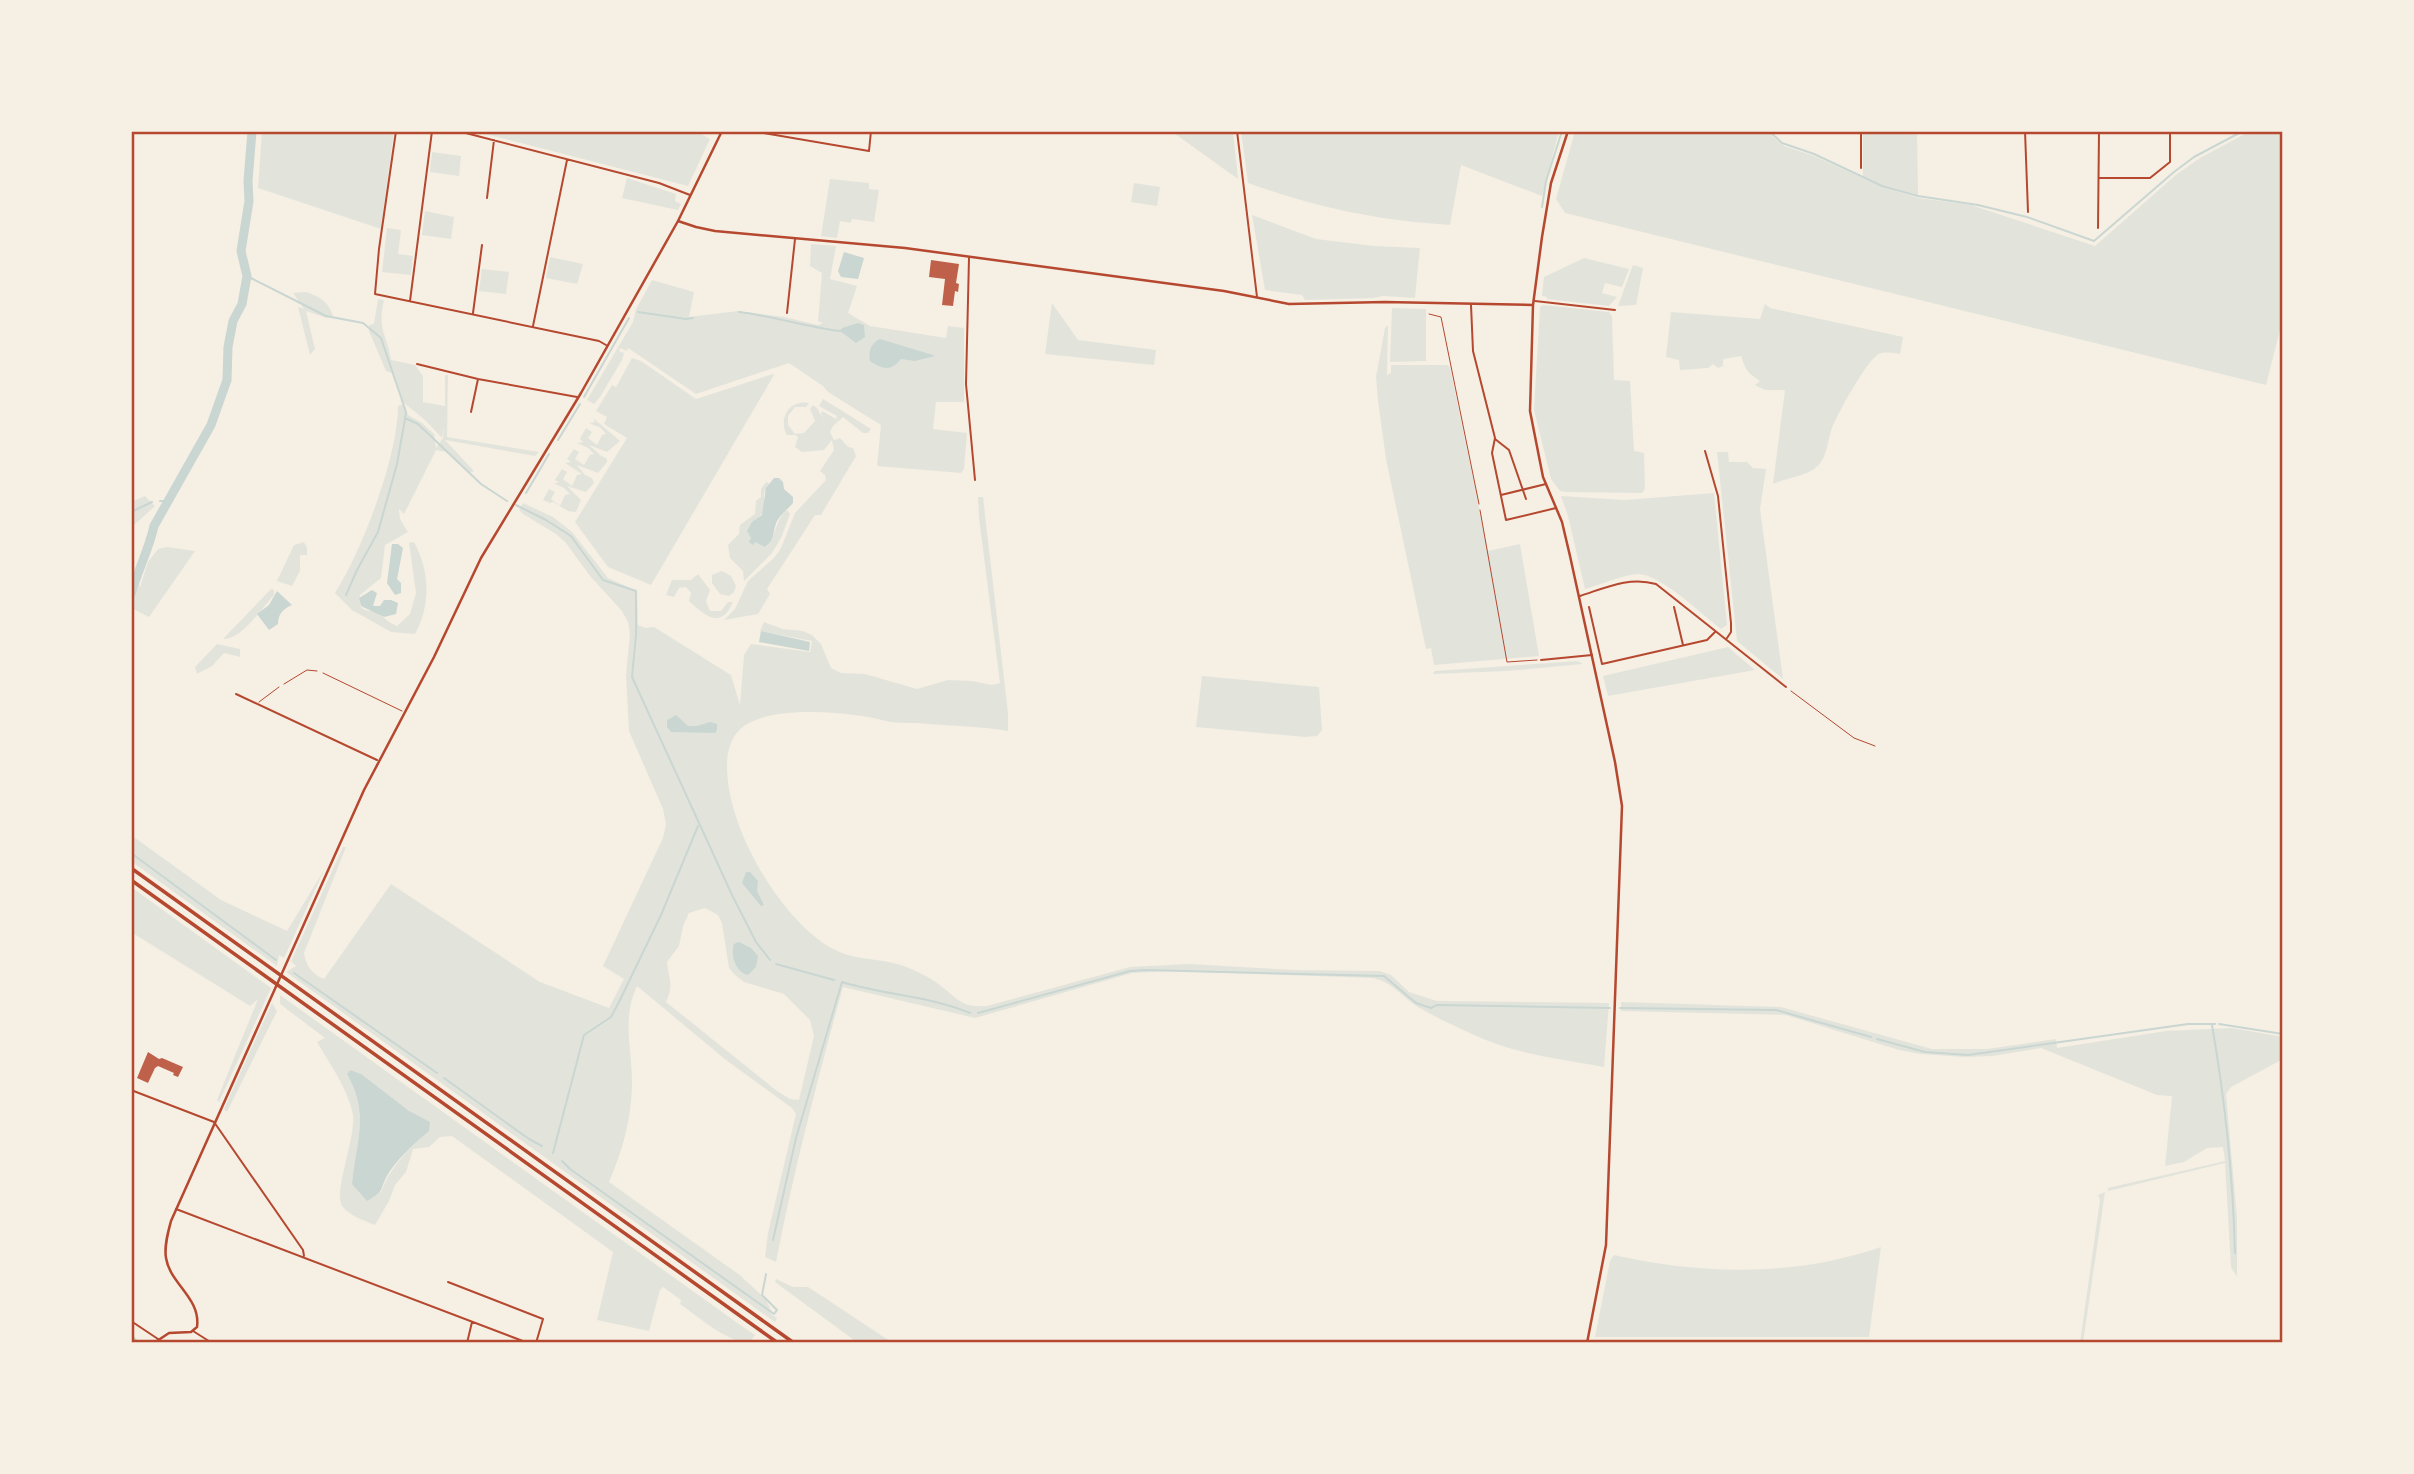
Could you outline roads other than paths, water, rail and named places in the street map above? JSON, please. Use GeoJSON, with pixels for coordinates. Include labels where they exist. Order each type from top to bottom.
{"type":"FeatureCollection","features":[{"type":"Feature","properties":{"kind":"highway"},"geometry":{"type":"LineString","coordinates":[[131,868],[794,1343]]}},
{"type":"Feature","properties":{"kind":"highway"},"geometry":{"type":"LineString","coordinates":[[131,880],[778,1343]]}},
{"type":"Feature","properties":{"kind":"street"},"geometry":{"type":"LineString","coordinates":[[396,131],[375,294],[608,345]]}},
{"type":"Feature","properties":{"kind":"street"},"geometry":{"type":"LineString","coordinates":[[410,302],[432,131]]}},
{"type":"Feature","properties":{"kind":"street"},"geometry":{"type":"LineString","coordinates":[[458,131],[659,183],[691,195]]}},
{"type":"Feature","properties":{"kind":"street"},"geometry":{"type":"LineString","coordinates":[[193,1331],[197,1321],[194,1306],[171,1273],[165,1257],[176,1209],[214,1122],[378,761],[434,657],[481,558],[578,398],[678,221],[722,131]]}},
{"type":"Feature","properties":{"kind":"street"},"geometry":{"type":"LineString","coordinates":[[752,131],[869,151],[872,131]]}},
{"type":"Feature","properties":{"kind":"street"},"geometry":{"type":"LineString","coordinates":[[1237,131],[1256,299]]}},
{"type":"Feature","properties":{"kind":"street"},"geometry":{"type":"LineString","coordinates":[[1568,131],[1549,191],[1534,302],[1530,411],[1546,484],[1564,530],[1579,596],[1621,795],[1622,834],[1606,1245],[1587,1343]]}},
{"type":"Feature","properties":{"kind":"street"},"geometry":{"type":"LineString","coordinates":[[1861,131],[1861,167]]}},
{"type":"Feature","properties":{"kind":"street"},"geometry":{"type":"LineString","coordinates":[[2025,131],[2028,212]]}},
{"type":"Feature","properties":{"kind":"street"},"geometry":{"type":"LineString","coordinates":[[2098,228],[2099,131]]}},
{"type":"Feature","properties":{"kind":"street"},"geometry":{"type":"LineString","coordinates":[[2099,178],[2150,178],[2170,162],[2170,131]]}},
{"type":"Feature","properties":{"kind":"street"},"geometry":{"type":"LineString","coordinates":[[487,198],[494,140]]}},
{"type":"Feature","properties":{"kind":"street"},"geometry":{"type":"LineString","coordinates":[[533,327],[568,159]]}},
{"type":"Feature","properties":{"kind":"street"},"geometry":{"type":"LineString","coordinates":[[678,221],[714,230],[905,248],[1224,291],[1256,299],[1303,305],[1368,302],[1534,302],[1615,310]]}},
{"type":"Feature","properties":{"kind":"street"},"geometry":{"type":"LineString","coordinates":[[787,313],[795,238]]}},
{"type":"Feature","properties":{"kind":"street"},"geometry":{"type":"LineString","coordinates":[[473,315],[482,245]]}},
{"type":"Feature","properties":{"kind":"street"},"geometry":{"type":"LineString","coordinates":[[969,258],[966,384],[975,481]]}},
{"type":"Feature","properties":{"kind":"street"},"geometry":{"type":"LineString","coordinates":[[1471,304],[1473,352],[1494,438],[1492,453],[1506,520],[1556,508]]}},
{"type":"Feature","properties":{"kind":"street"},"geometry":{"type":"LineString","coordinates":[[417,364],[478,379],[570,394],[578,398]]}},
{"type":"Feature","properties":{"kind":"street"},"geometry":{"type":"LineString","coordinates":[[471,412],[478,379]]}},
{"type":"Feature","properties":{"kind":"street"},"geometry":{"type":"LineString","coordinates":[[1494,438],[1509,450],[1526,499]]}},
{"type":"Feature","properties":{"kind":"street"},"geometry":{"type":"LineString","coordinates":[[1705,451],[1718,496],[1731,623],[1731,632],[1727,639]]}},
{"type":"Feature","properties":{"kind":"street"},"geometry":{"type":"LineString","coordinates":[[1500,495],[1546,484]]}},
{"type":"Feature","properties":{"kind":"street"},"geometry":{"type":"LineString","coordinates":[[1579,596],[1628,581],[1650,582],[1663,589],[1786,687]]}},
{"type":"Feature","properties":{"kind":"street"},"geometry":{"type":"LineString","coordinates":[[1589,607],[1602,664],[1707,640],[1716,631]]}},
{"type":"Feature","properties":{"kind":"street"},"geometry":{"type":"LineString","coordinates":[[1674,607],[1683,646]]}},
{"type":"Feature","properties":{"kind":"street"},"geometry":{"type":"LineString","coordinates":[[1541,660],[1592,657]]}},
{"type":"Feature","properties":{"kind":"street"},"geometry":{"type":"LineString","coordinates":[[236,694],[378,761]]}},
{"type":"Feature","properties":{"kind":"street"},"geometry":{"type":"LineString","coordinates":[[131,1090],[214,1122],[303,1250],[304,1256]]}},
{"type":"Feature","properties":{"kind":"street"},"geometry":{"type":"LineString","coordinates":[[176,1209],[528,1343]]}},
{"type":"Feature","properties":{"kind":"street"},"geometry":{"type":"LineString","coordinates":[[448,1282],[543,1319],[536,1343]]}},
{"type":"Feature","properties":{"kind":"street"},"geometry":{"type":"LineString","coordinates":[[131,1321],[158,1339]]}},
{"type":"Feature","properties":{"kind":"street"},"geometry":{"type":"LineString","coordinates":[[467,1343],[472,1321]]}},
{"type":"Feature","properties":{"kind":"street"},"geometry":{"type":"LineString","coordinates":[[154,1343],[173,1332],[193,1331],[212,1343]]}},
{"type":"Feature","properties":{"kind":"lane"},"geometry":{"type":"LineString","coordinates":[[1429,314],[1441,317],[1479,504]]}},
{"type":"Feature","properties":{"kind":"lane"},"geometry":{"type":"LineString","coordinates":[[323,673],[404,712]]}},
{"type":"Feature","properties":{"kind":"lane"},"geometry":{"type":"LineString","coordinates":[[258,704],[279,687]]}},
{"type":"Feature","properties":{"kind":"waterway"},"geometry":{"type":"LineString","coordinates":[[131,594],[154,526],[211,425],[227,380],[228,347],[233,321],[242,304],[247,276],[241,251],[249,201],[252,131]]}},
{"type":"Feature","properties":{"kind":"waterway"},"geometry":{"type":"LineString","coordinates":[[1542,207],[1546,181],[1562,131]]}},
{"type":"Feature","properties":{"kind":"waterway"},"geometry":{"type":"LineString","coordinates":[[1769,131],[1782,143],[1814,154],[1882,186],[1918,196],[1978,205],[2027,217],[2094,241],[2194,157],[2243,131]]}},
{"type":"Feature","properties":{"kind":"waterway"},"geometry":{"type":"LineString","coordinates":[[247,276],[326,316],[363,323],[381,338],[406,412],[405,418],[418,424],[481,484],[507,501]]}},
{"type":"Feature","properties":{"kind":"waterway"},"geometry":{"type":"LineString","coordinates":[[638,312],[693,318]]}},
{"type":"Feature","properties":{"kind":"waterway"},"geometry":{"type":"LineString","coordinates":[[739,312],[840,331]]}},
{"type":"Feature","properties":{"kind":"waterway"},"geometry":{"type":"LineString","coordinates":[[584,397],[629,318]]}},
{"type":"Feature","properties":{"kind":"waterway"},"geometry":{"type":"LineString","coordinates":[[558,440],[580,404]]}},
{"type":"Feature","properties":{"kind":"waterway"},"geometry":{"type":"LineString","coordinates":[[346,595],[378,532],[397,464],[405,419]]}},
{"type":"Feature","properties":{"kind":"waterway"},"geometry":{"type":"LineString","coordinates":[[526,493],[549,454]]}},
{"type":"Feature","properties":{"kind":"waterway"},"geometry":{"type":"LineString","coordinates":[[160,501],[168,501]]}},
{"type":"Feature","properties":{"kind":"waterway"},"geometry":{"type":"LineString","coordinates":[[131,512],[152,502]]}},
{"type":"Feature","properties":{"kind":"waterway"},"geometry":{"type":"LineString","coordinates":[[516,505],[571,536],[603,580],[636,591],[632,677],[733,897],[756,942],[770,960]]}},
{"type":"Feature","properties":{"kind":"waterway"},"geometry":{"type":"LineString","coordinates":[[553,1153],[584,1035],[611,1017],[661,915],[698,826]]}},
{"type":"Feature","properties":{"kind":"waterway"},"geometry":{"type":"LineString","coordinates":[[131,853],[276,960]]}},
{"type":"Feature","properties":{"kind":"waterway"},"geometry":{"type":"LineString","coordinates":[[776,964],[834,980]]}},
{"type":"Feature","properties":{"kind":"waterway"},"geometry":{"type":"LineString","coordinates":[[978,1013],[1130,971],[1146,970],[1384,976],[1416,1003],[1431,1008],[1437,1005],[1610,1008]]}},
{"type":"Feature","properties":{"kind":"waterway"},"geometry":{"type":"LineString","coordinates":[[294,973],[437,1073]]}},
{"type":"Feature","properties":{"kind":"waterway"},"geometry":{"type":"LineString","coordinates":[[773,1240],[796,1138],[842,982],[939,1003],[970,1013]]}},
{"type":"Feature","properties":{"kind":"waterway"},"geometry":{"type":"LineString","coordinates":[[1620,1008],[1776,1010],[1871,1037]]}},
{"type":"Feature","properties":{"kind":"waterway"},"geometry":{"type":"LineString","coordinates":[[1877,1039],[1925,1052],[1968,1055],[2188,1024],[2215,1024]]}},
{"type":"Feature","properties":{"kind":"waterway"},"geometry":{"type":"LineString","coordinates":[[2219,1024],[2283,1034]]}},
{"type":"Feature","properties":{"kind":"waterway"},"geometry":{"type":"LineString","coordinates":[[2212,1025],[2228,1139],[2235,1253]]}},
{"type":"Feature","properties":{"kind":"waterway"},"geometry":{"type":"LineString","coordinates":[[444,1078],[542,1146]]}},
{"type":"Feature","properties":{"kind":"waterway"},"geometry":{"type":"LineString","coordinates":[[562,1161],[774,1314]]}},
{"type":"Feature","properties":{"kind":"waterway"},"geometry":{"type":"LineString","coordinates":[[766,1274],[762,1295],[777,1310],[774,1314]]}},
{"type":"Feature","properties":{"kind":"waterway"},"geometry":{"type":"LineString","coordinates":[[131,1340],[134,1343]]}}]}
